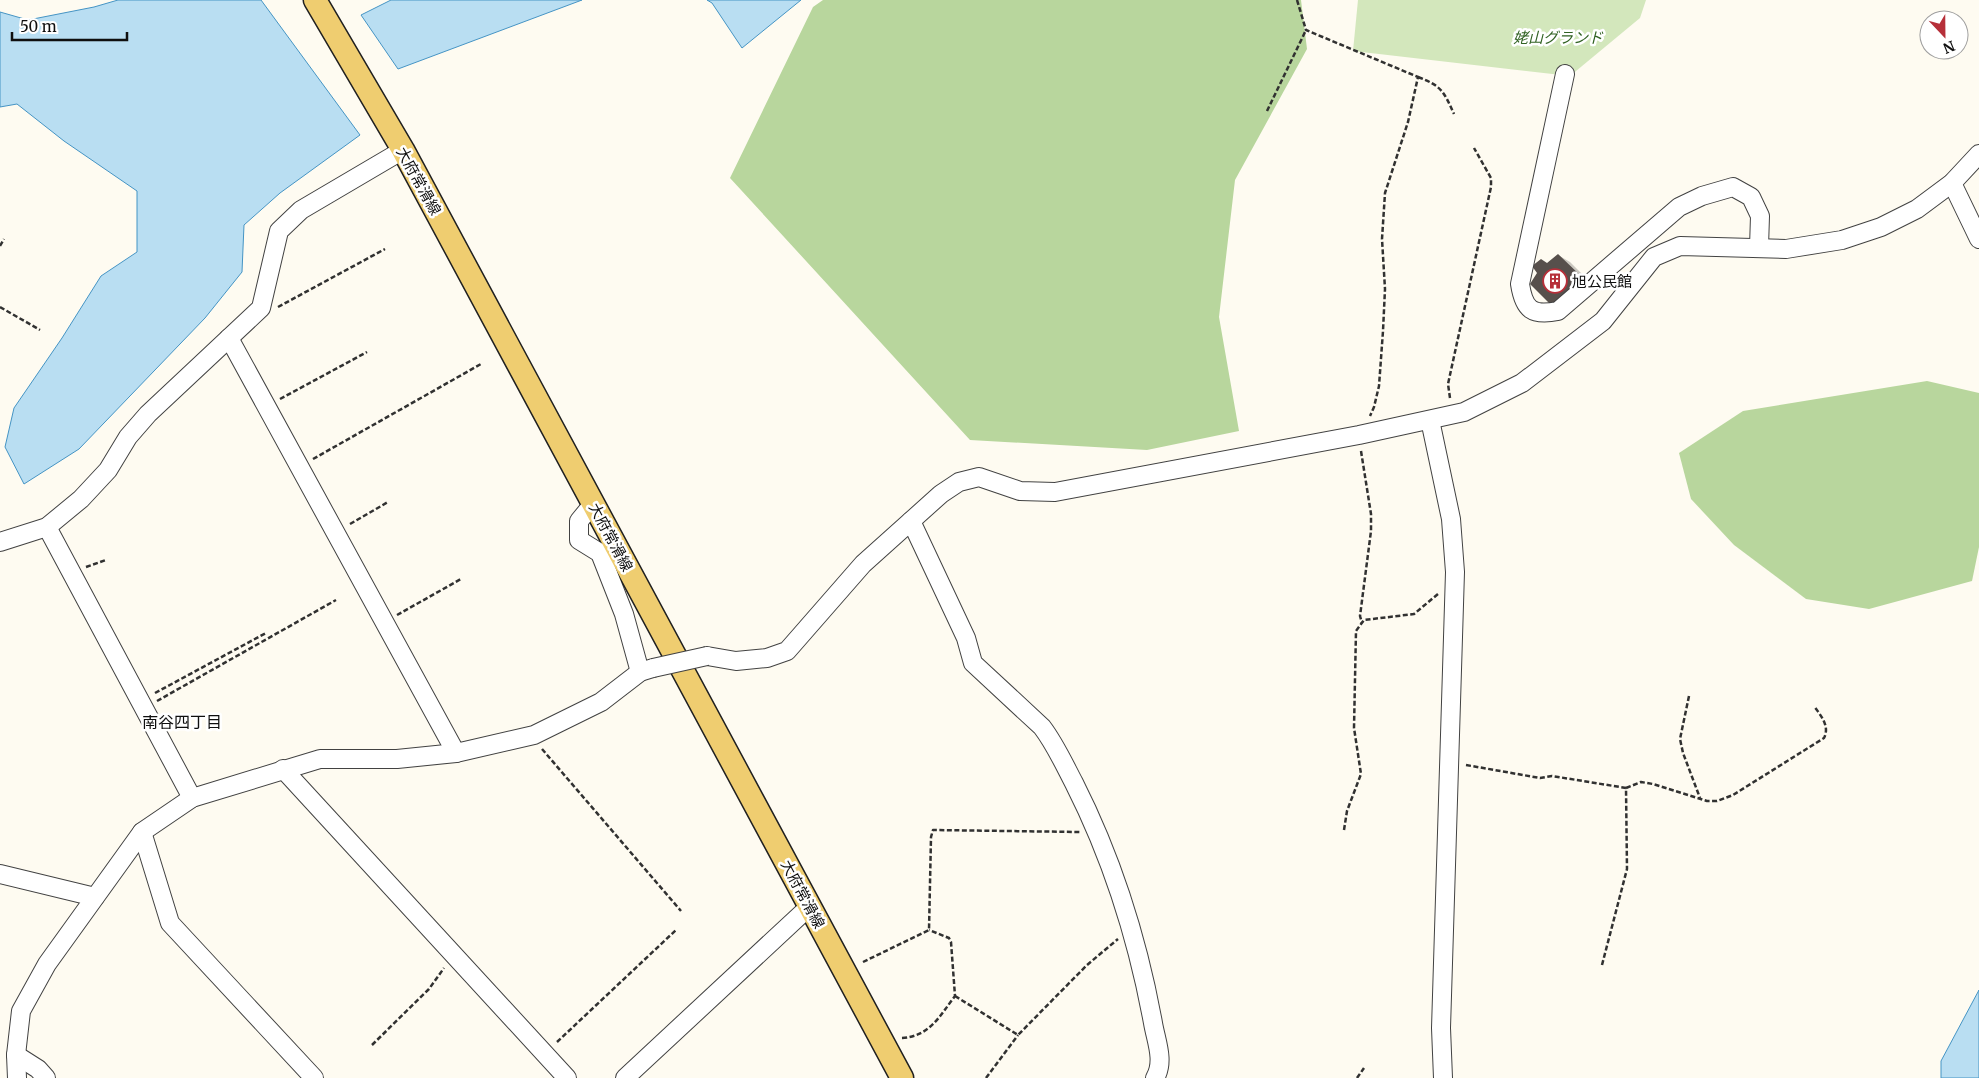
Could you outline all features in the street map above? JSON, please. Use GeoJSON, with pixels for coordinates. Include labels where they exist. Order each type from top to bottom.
{"type":"FeatureCollection","features":[{"type":"Feature","properties":{"kind":"main road","name":"大府常滑線"},"geometry":{"type":"LineString","coordinates":[[315,0],[403,150],[902,1078]]}},
{"type":"Feature","properties":{"kind":"street"},"geometry":{"type":"LineString","coordinates":[[1565,74],[1520,284],[1522,299],[1529,310],[1542,314],[1558,311],[1679,207],[1702,196],[1733,187],[1751,198],[1760,216],[1759,247]]}},
{"type":"Feature","properties":{"kind":"street"},"geometry":{"type":"LineString","coordinates":[[0,542],[47,527],[81,499],[108,470],[128,437],[148,414],[261,308],[279,231],[301,210],[403,150]]}},
{"type":"Feature","properties":{"kind":"street"},"geometry":{"type":"LineString","coordinates":[[17,1078],[16,1055],[21,1011],[47,964],[142,832],[192,798],[320,760],[397,760],[456,753],[534,735],[601,702],[647,670],[707,656],[744,660],[767,658],[787,651],[863,564],[941,494],[958,482],[979,478],[1020,491],[1055,492],[1362,435],[1464,412],[1522,383],[1603,321],[1654,257],[1680,246],[1786,249],[1842,240],[1881,227],[1917,209],[1976,163]]}},
{"type":"Feature","properties":{"kind":"street"},"geometry":{"type":"LineString","coordinates":[[1952,183],[1979,239]]}},
{"type":"Feature","properties":{"kind":"street"},"geometry":{"type":"LineString","coordinates":[[230,338],[456,753]]}},
{"type":"Feature","properties":{"kind":"street"},"geometry":{"type":"LineString","coordinates":[[1430,420],[1450,519],[1454,586],[1441,1028],[1442,1078]]}},
{"type":"Feature","properties":{"kind":"street"},"geometry":{"type":"LineString","coordinates":[[593,504],[579,521],[579,540],[600,552],[647,670]]}},
{"type":"Feature","properties":{"kind":"street"},"geometry":{"type":"LineString","coordinates":[[911,521],[966,638],[973,663],[1051,739],[1096,831],[1131,933],[1146,986],[1160,1056],[1160,1069],[1155,1078]]}},
{"type":"Feature","properties":{"kind":"street"},"geometry":{"type":"LineString","coordinates":[[47,527],[192,798]]}},
{"type":"Feature","properties":{"kind":"street"},"geometry":{"type":"LineString","coordinates":[[283,770],[567,1078]]}},
{"type":"Feature","properties":{"kind":"street"},"geometry":{"type":"LineString","coordinates":[[142,832],[170,923],[314,1078]]}},
{"type":"Feature","properties":{"kind":"street"},"geometry":{"type":"LineString","coordinates":[[0,874],[95,897]]}},
{"type":"Feature","properties":{"kind":"street"},"geometry":{"type":"LineString","coordinates":[[626,1078],[810,906]]}},
{"type":"Feature","properties":{"kind":"street"},"geometry":{"type":"LineString","coordinates":[[16,1055],[38,1069],[46,1078]]}},
{"type":"Feature","properties":{"kind":"path"},"geometry":{"type":"LineString","coordinates":[[1267,111],[1306,30],[1297,0]]}},
{"type":"Feature","properties":{"kind":"path"},"geometry":{"type":"LineString","coordinates":[[1306,30],[1436,84],[1444,91],[1454,114]]}},
{"type":"Feature","properties":{"kind":"path"},"geometry":{"type":"LineString","coordinates":[[1362,623],[1360,616],[1368,570],[1371,514],[1362,435],[1379,386],[1385,289],[1382,239],[1385,193],[1406,131],[1418,77]]}},
{"type":"Feature","properties":{"kind":"path"},"geometry":{"type":"LineString","coordinates":[[1453,415],[1448,384],[1491,187],[1491,178],[1474,148]]}},
{"type":"Feature","properties":{"kind":"path"},"geometry":{"type":"LineString","coordinates":[[0,246],[4,239]]}},
{"type":"Feature","properties":{"kind":"path"},"geometry":{"type":"LineString","coordinates":[[261,308],[274,309],[385,249]]}},
{"type":"Feature","properties":{"kind":"path"},"geometry":{"type":"LineString","coordinates":[[0,307],[40,330]]}},
{"type":"Feature","properties":{"kind":"path"},"geometry":{"type":"LineString","coordinates":[[267,406],[367,352]]}},
{"type":"Feature","properties":{"kind":"path"},"geometry":{"type":"LineString","coordinates":[[300,466],[481,364]]}},
{"type":"Feature","properties":{"kind":"path"},"geometry":{"type":"LineString","coordinates":[[336,532],[388,502]]}},
{"type":"Feature","properties":{"kind":"path"},"geometry":{"type":"LineString","coordinates":[[385,622],[461,579]]}},
{"type":"Feature","properties":{"kind":"path"},"geometry":{"type":"LineString","coordinates":[[1344,830],[1347,811],[1362,774],[1354,728],[1356,630],[1364,620],[1414,614],[1445,588],[1454,586]]}},
{"type":"Feature","properties":{"kind":"path"},"geometry":{"type":"LineString","coordinates":[[142,705],[336,600]]}},
{"type":"Feature","properties":{"kind":"path"},"geometry":{"type":"LineString","coordinates":[[142,705],[266,633]]}},
{"type":"Feature","properties":{"kind":"path"},"geometry":{"type":"LineString","coordinates":[[1689,696],[1680,739],[1683,754],[1700,798]]}},
{"type":"Feature","properties":{"kind":"path"},"geometry":{"type":"LineString","coordinates":[[1449,762],[1540,778],[1552,776],[1626,788],[1641,782],[1717,801],[1733,795],[1824,738],[1827,732],[1826,725],[1814,706]]}},
{"type":"Feature","properties":{"kind":"path"},"geometry":{"type":"LineString","coordinates":[[534,735],[537,743],[681,912]]}},
{"type":"Feature","properties":{"kind":"path"},"geometry":{"type":"LineString","coordinates":[[1602,965],[1627,869],[1626,788]]}},
{"type":"Feature","properties":{"kind":"path"},"geometry":{"type":"LineString","coordinates":[[930,930],[930,837],[933,830],[1096,831]]}},
{"type":"Feature","properties":{"kind":"path"},"geometry":{"type":"LineString","coordinates":[[545,1054],[676,930]]}},
{"type":"Feature","properties":{"kind":"path"},"geometry":{"type":"LineString","coordinates":[[863,962],[930,930],[949,938],[951,942],[955,996],[924,1033],[915,1037],[883,1042]]}},
{"type":"Feature","properties":{"kind":"path"},"geometry":{"type":"LineString","coordinates":[[986,1078],[1018,1035],[1087,965],[1112,943],[1131,933]]}},
{"type":"Feature","properties":{"kind":"path"},"geometry":{"type":"LineString","coordinates":[[372,1045],[428,989],[454,955]]}},
{"type":"Feature","properties":{"kind":"path"},"geometry":{"type":"LineString","coordinates":[[955,996],[1018,1035]]}},
{"type":"Feature","properties":{"kind":"path"},"geometry":{"type":"LineString","coordinates":[[1357,1078],[1364,1068]]}},
{"type":"Feature","properties":{"kind":"green space"},"geometry":{"type":"Polygon","coordinates":[[[823,0],[1301,0],[1307,49],[1235,180],[1219,317],[1239,431],[1147,450],[970,440],[730,178],[813,7],[823,0]]]}},
{"type":"Feature","properties":{"kind":"green space","name":"姥山グランド"},"geometry":{"type":"Polygon","coordinates":[[[1358,0],[1646,0],[1640,18],[1570,76],[1353,51],[1358,0]]]}},
{"type":"Feature","properties":{"kind":"green space"},"geometry":{"type":"Polygon","coordinates":[[[1927,381],[1979,393],[1979,547],[1972,581],[1869,609],[1806,599],[1734,545],[1691,499],[1679,453],[1743,411],[1927,381]]]}},
{"type":"Feature","properties":{"kind":"water"},"geometry":{"type":"Polygon","coordinates":[[[118,0],[261,0],[360,135],[280,193],[244,225],[242,272],[205,318],[79,449],[24,484],[5,447],[14,408],[62,338],[101,276],[137,252],[137,191],[64,141],[17,104],[0,107],[0,12],[28,20],[94,7],[118,0]]]}},
{"type":"Feature","properties":{"kind":"water"},"geometry":{"type":"Polygon","coordinates":[[[391,0],[582,0],[398,69],[361,15],[391,0]]]}},
{"type":"Feature","properties":{"kind":"water"},"geometry":{"type":"Polygon","coordinates":[[[707,0],[801,0],[742,48],[712,3],[707,0]]]}},
{"type":"Feature","properties":{"kind":"water"},"geometry":{"type":"Polygon","coordinates":[[[1979,990],[1979,1078],[1941,1078],[1941,1061],[1979,990]]]}},
{"type":"Feature","properties":{"kind":"building","name":"旭公民館"},"geometry":{"type":"Polygon","coordinates":[[[1558,254],[1582,277],[1553,307],[1530,284],[1537,273],[1532,266],[1541,259],[1547,263],[1558,254]]]}},
{"type":"Feature","properties":{"kind":"place","name":"旭公民館"},"geometry":{"type":"Point","coordinates":[1555,281]}},
{"type":"Feature","properties":{"kind":"district","name":"南谷四丁目"},"geometry":{"type":"Point","coordinates":[182,722]}}]}
